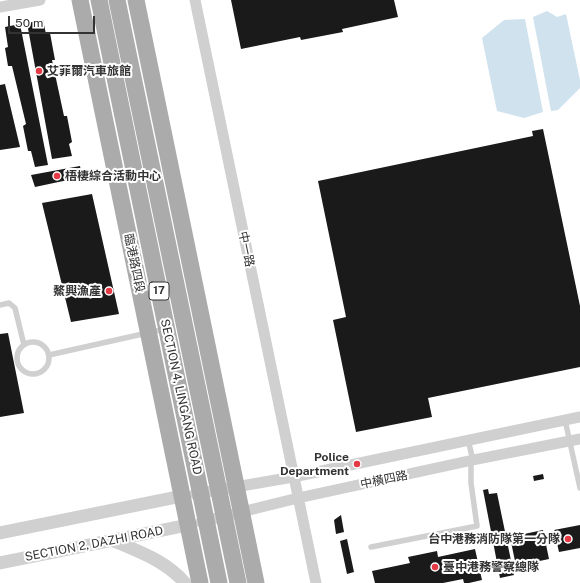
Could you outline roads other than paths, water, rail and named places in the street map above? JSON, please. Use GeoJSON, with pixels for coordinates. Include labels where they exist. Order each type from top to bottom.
{"type":"FeatureCollection","features":[{"type":"Feature","properties":{"kind":"main road","name":"臨港路四段"},"geometry":{"type":"LineString","coordinates":[[80,0],[188,525]]}},
{"type":"Feature","properties":{"kind":"main road","name":"SECTION 4, LINGANG ROAD"},"geometry":{"type":"LineString","coordinates":[[99,0],[184,324],[200,493],[219,583]]}},
{"type":"Feature","properties":{"kind":"main road","name":"SECTION 4, LINGANG ROAD"},"geometry":{"type":"LineString","coordinates":[[117,0],[238,583]]}},
{"type":"Feature","properties":{"kind":"main road","name":"17"},"geometry":{"type":"LineString","coordinates":[[136,0],[184,324],[236,486],[256,583]]}},
{"type":"Feature","properties":{"kind":"main road","name":"17"},"geometry":{"type":"LineString","coordinates":[[188,525],[200,583]]}},
{"type":"Feature","properties":{"kind":"street"},"geometry":{"type":"LineString","coordinates":[[0,7],[40,0]]}},
{"type":"Feature","properties":{"kind":"street","name":"中一路"},"geometry":{"type":"LineString","coordinates":[[195,0],[316,583]]}},
{"type":"Feature","properties":{"kind":"street","name":"中橫四路"},"geometry":{"type":"LineString","coordinates":[[182,496],[293,477],[580,417]]}},
{"type":"Feature","properties":{"kind":"street","name":"中橫四路"},"geometry":{"type":"LineString","coordinates":[[188,525],[242,513],[298,498],[472,460],[575,440]]}},
{"type":"Feature","properties":{"kind":"street"},"geometry":{"type":"LineString","coordinates":[[0,533],[182,496]]}},
{"type":"Feature","properties":{"kind":"street","name":"SECTION 2, DAZHI ROAD"},"geometry":{"type":"LineString","coordinates":[[0,563],[188,525]]}},
{"type":"Feature","properties":{"kind":"street"},"geometry":{"type":"LineString","coordinates":[[112,540],[160,561],[172,570],[184,583]]}},
{"type":"Feature","properties":{"kind":"lane"},"geometry":{"type":"LineString","coordinates":[[0,305],[9,303],[14,308],[24,345]]}},
{"type":"Feature","properties":{"kind":"lane"},"geometry":{"type":"LineString","coordinates":[[49,355],[149,334],[184,324]]}},
{"type":"Feature","properties":{"kind":"lane"},"geometry":{"type":"LineString","coordinates":[[30,342],[42,345],[49,355],[47,367],[43,372],[37,374],[24,372],[20,368],[17,355],[24,345],[30,342]]}},
{"type":"Feature","properties":{"kind":"lane"},"geometry":{"type":"LineString","coordinates":[[565,420],[575,440],[580,488]]}},
{"type":"Feature","properties":{"kind":"lane"},"geometry":{"type":"LineString","coordinates":[[371,547],[477,526],[471,484],[472,460],[468,440]]}},
{"type":"Feature","properties":{"kind":"water"},"geometry":{"type":"Polygon","coordinates":[[[547,11],[557,17],[566,14],[580,80],[580,88],[558,110],[551,111],[533,17],[547,11]]]}},
{"type":"Feature","properties":{"kind":"water"},"geometry":{"type":"Polygon","coordinates":[[[525,19],[543,112],[524,118],[497,111],[482,38],[504,20],[525,19]]]}},
{"type":"Feature","properties":{"kind":"place","name":"艾菲爾汽車旅館"},"geometry":{"type":"Point","coordinates":[39,71]}},
{"type":"Feature","properties":{"kind":"place","name":"梧棲綜合活動中心"},"geometry":{"type":"Point","coordinates":[57,176]}},
{"type":"Feature","properties":{"kind":"place","name":"鰲興漁產"},"geometry":{"type":"Point","coordinates":[109,291]}},
{"type":"Feature","properties":{"kind":"place","name":"Police Department"},"geometry":{"type":"Point","coordinates":[357,464]}},
{"type":"Feature","properties":{"kind":"place","name":"台中港務消防隊第一分隊"},"geometry":{"type":"Point","coordinates":[568,539]}},
{"type":"Feature","properties":{"kind":"place","name":"臺中港務警察總隊"},"geometry":{"type":"Point","coordinates":[435,567]}}]}
